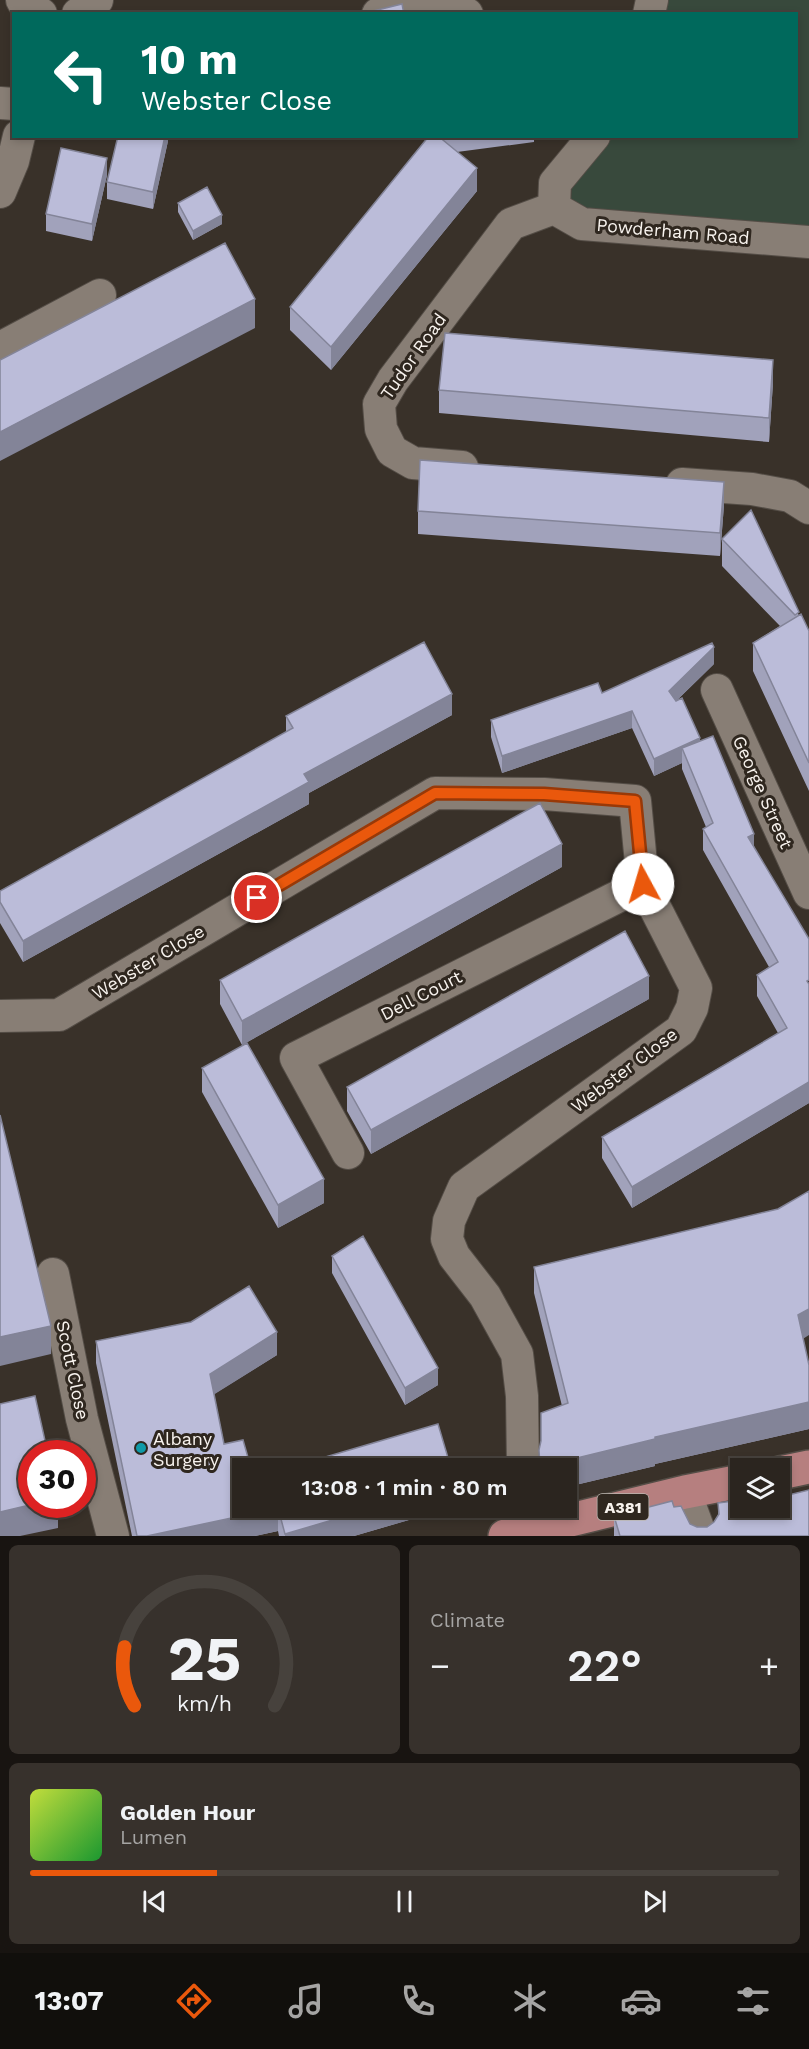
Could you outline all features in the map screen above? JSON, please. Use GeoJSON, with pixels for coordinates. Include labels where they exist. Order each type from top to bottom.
{"type":"FeatureCollection","features":[{"type":"Feature","properties":{"kind":"main road"},"geometry":{"type":"LineString","coordinates":[[790,1471],[809,1467]]}},
{"type":"Feature","properties":{"kind":"main road","name":"A381"},"geometry":{"type":"LineString","coordinates":[[518,1525],[730,1482]]}},
{"type":"Feature","properties":{"kind":"street"},"geometry":{"type":"LineString","coordinates":[[22,0],[38,12]]}},
{"type":"Feature","properties":{"kind":"street"},"geometry":{"type":"LineString","coordinates":[[81,12],[97,0]]}},
{"type":"Feature","properties":{"kind":"street"},"geometry":{"type":"LineString","coordinates":[[387,12],[414,6],[454,12]]}},
{"type":"Feature","properties":{"kind":"street"},"geometry":{"type":"LineString","coordinates":[[0,192],[13,161],[19,138]]}},
{"type":"Feature","properties":{"kind":"street"},"geometry":{"type":"LineString","coordinates":[[554,208],[555,183],[592,138]]}},
{"type":"Feature","properties":{"kind":"street","name":"Powderham Road"},"geometry":{"type":"LineString","coordinates":[[554,208],[582,224],[809,242]]}},
{"type":"Feature","properties":{"kind":"street","name":"Tudor Road"},"geometry":{"type":"LineString","coordinates":[[494,469],[413,463],[392,451],[381,429],[379,404],[393,380],[510,224],[554,208]]}},
{"type":"Feature","properties":{"kind":"street"},"geometry":{"type":"LineString","coordinates":[[0,348],[100,295]]}},
{"type":"Feature","properties":{"kind":"street"},"geometry":{"type":"LineString","coordinates":[[657,482],[752,489],[790,496],[809,508]]}},
{"type":"Feature","properties":{"kind":"street","name":"George Street"},"geometry":{"type":"LineString","coordinates":[[717,690],[809,893]]}},
{"type":"Feature","properties":{"kind":"street","name":"Webster Close"},"geometry":{"type":"LineString","coordinates":[[0,1016],[59,1015],[435,793],[544,794],[635,801],[643,884],[696,988],[692,1008],[681,1030],[464,1187],[449,1221],[447,1239],[454,1256],[485,1296],[517,1354],[522,1396],[523,1458]]}},
{"type":"Feature","properties":{"kind":"street","name":"Dell Court"},"geometry":{"type":"LineString","coordinates":[[348,1153],[296,1058],[643,884]]}},
{"type":"Feature","properties":{"kind":"street","name":"Scott Close"},"geometry":{"type":"LineString","coordinates":[[53,1274],[82,1419],[113,1536]]}},
{"type":"Feature","properties":{"kind":"street"},"geometry":{"type":"LineString","coordinates":[[685,1492],[701,1536]]}},
{"type":"Feature","properties":{"kind":"green space"},"geometry":{"type":"Polygon","coordinates":[[[663,0],[809,0],[809,227],[589,210],[571,200],[572,181],[608,138],[798,138],[798,12],[659,12],[663,0]]]}},
{"type":"Feature","properties":{"kind":"building"},"geometry":{"type":"Polygon","coordinates":[[[402,4],[404,12],[369,12],[402,4]]]}},
{"type":"Feature","properties":{"kind":"building"},"geometry":{"type":"Polygon","coordinates":[[[118,138],[165,138],[153,192],[107,182],[118,138]]]}},
{"type":"Feature","properties":{"kind":"building"},"geometry":{"type":"Polygon","coordinates":[[[427,138],[440,138],[477,168],[331,347],[290,307],[427,138]]]}},
{"type":"Feature","properties":{"kind":"building"},"geometry":{"type":"Polygon","coordinates":[[[61,148],[107,158],[92,224],[46,214],[61,148]]]}},
{"type":"Feature","properties":{"kind":"building"},"geometry":{"type":"Polygon","coordinates":[[[207,187],[222,215],[193,231],[178,203],[207,187]]]}},
{"type":"Feature","properties":{"kind":"building"},"geometry":{"type":"Polygon","coordinates":[[[225,243],[255,299],[0,432],[0,360],[225,243]]]}},
{"type":"Feature","properties":{"kind":"building"},"geometry":{"type":"Polygon","coordinates":[[[445,333],[773,360],[769,418],[439,390],[445,333]]]}},
{"type":"Feature","properties":{"kind":"building"},"geometry":{"type":"Polygon","coordinates":[[[420,460],[724,482],[720,533],[418,511],[420,460]]]}},
{"type":"Feature","properties":{"kind":"building"},"geometry":{"type":"Polygon","coordinates":[[[751,510],[799,612],[795,615],[722,539],[751,510]]]}},
{"type":"Feature","properties":{"kind":"building"},"geometry":{"type":"Polygon","coordinates":[[[801,614],[809,631],[809,763],[753,643],[801,614]]]}},
{"type":"Feature","properties":{"kind":"building"},"geometry":{"type":"Polygon","coordinates":[[[424,642],[452,694],[304,774],[309,782],[23,941],[0,902],[0,891],[293,728],[286,716],[424,642]]]}},
{"type":"Feature","properties":{"kind":"building"},"geometry":{"type":"Polygon","coordinates":[[[712,643],[714,647],[669,691],[676,701],[682,698],[700,738],[654,759],[632,711],[502,756],[491,720],[598,683],[602,693],[712,643]]]}},
{"type":"Feature","properties":{"kind":"building"},"geometry":{"type":"Polygon","coordinates":[[[713,736],[754,834],[748,837],[809,939],[809,980],[807,981],[809,984],[809,1082],[632,1187],[602,1137],[787,1028],[757,975],[778,962],[703,829],[713,823],[682,748],[713,736]]]}},
{"type":"Feature","properties":{"kind":"building"},"geometry":{"type":"Polygon","coordinates":[[[540,803],[562,844],[242,1021],[220,980],[540,803]]]}},
{"type":"Feature","properties":{"kind":"building"},"geometry":{"type":"Polygon","coordinates":[[[625,931],[649,976],[371,1130],[347,1087],[625,931]]]}},
{"type":"Feature","properties":{"kind":"building"},"geometry":{"type":"Polygon","coordinates":[[[247,1043],[324,1179],[278,1205],[202,1068],[247,1043]]]}},
{"type":"Feature","properties":{"kind":"building"},"geometry":{"type":"Polygon","coordinates":[[[0,1115],[51,1326],[0,1337],[0,1115]]]}},
{"type":"Feature","properties":{"kind":"building"},"geometry":{"type":"Polygon","coordinates":[[[809,1191],[809,1309],[798,1315],[809,1365],[809,1402],[655,1437],[655,1439],[577,1458],[539,1458],[541,1413],[568,1403],[534,1267],[778,1209],[809,1191]]]}},
{"type":"Feature","properties":{"kind":"building"},"geometry":{"type":"Polygon","coordinates":[[[363,1236],[438,1368],[405,1388],[332,1256],[363,1236]]]}},
{"type":"Feature","properties":{"kind":"building"},"geometry":{"type":"Polygon","coordinates":[[[249,1286],[277,1332],[210,1374],[224,1444],[243,1440],[248,1458],[232,1458],[232,1518],[147,1536],[137,1536],[96,1341],[191,1322],[249,1286]]]}},
{"type":"Feature","properties":{"kind":"building"},"geometry":{"type":"Polygon","coordinates":[[[35,1396],[45,1440],[18,1440],[18,1508],[0,1512],[0,1404],[35,1396]]]}},
{"type":"Feature","properties":{"kind":"building"},"geometry":{"type":"Polygon","coordinates":[[[438,1424],[448,1458],[322,1458],[438,1424]]]}},
{"type":"Feature","properties":{"kind":"building"},"geometry":{"type":"Polygon","coordinates":[[[809,1490],[809,1536],[620,1536],[614,1516],[672,1501],[674,1507],[681,1506],[690,1524],[707,1527],[719,1514],[718,1503],[730,1501],[730,1518],[790,1518],[790,1495],[809,1490]]]}},
{"type":"Feature","properties":{"kind":"building"},"geometry":{"type":"Polygon","coordinates":[[[281,1518],[339,1518],[285,1534],[281,1518]]]}},
{"type":"Feature","properties":{"kind":"place","name":"Albany Surgery"},"geometry":{"type":"Point","coordinates":[141,1448]}},
{"type":"Feature","properties":{"kind":"route"},"geometry":{"type":"LineString","coordinates":[[257,898],[435,793],[544,794],[635,801],[643,884]]}}]}
